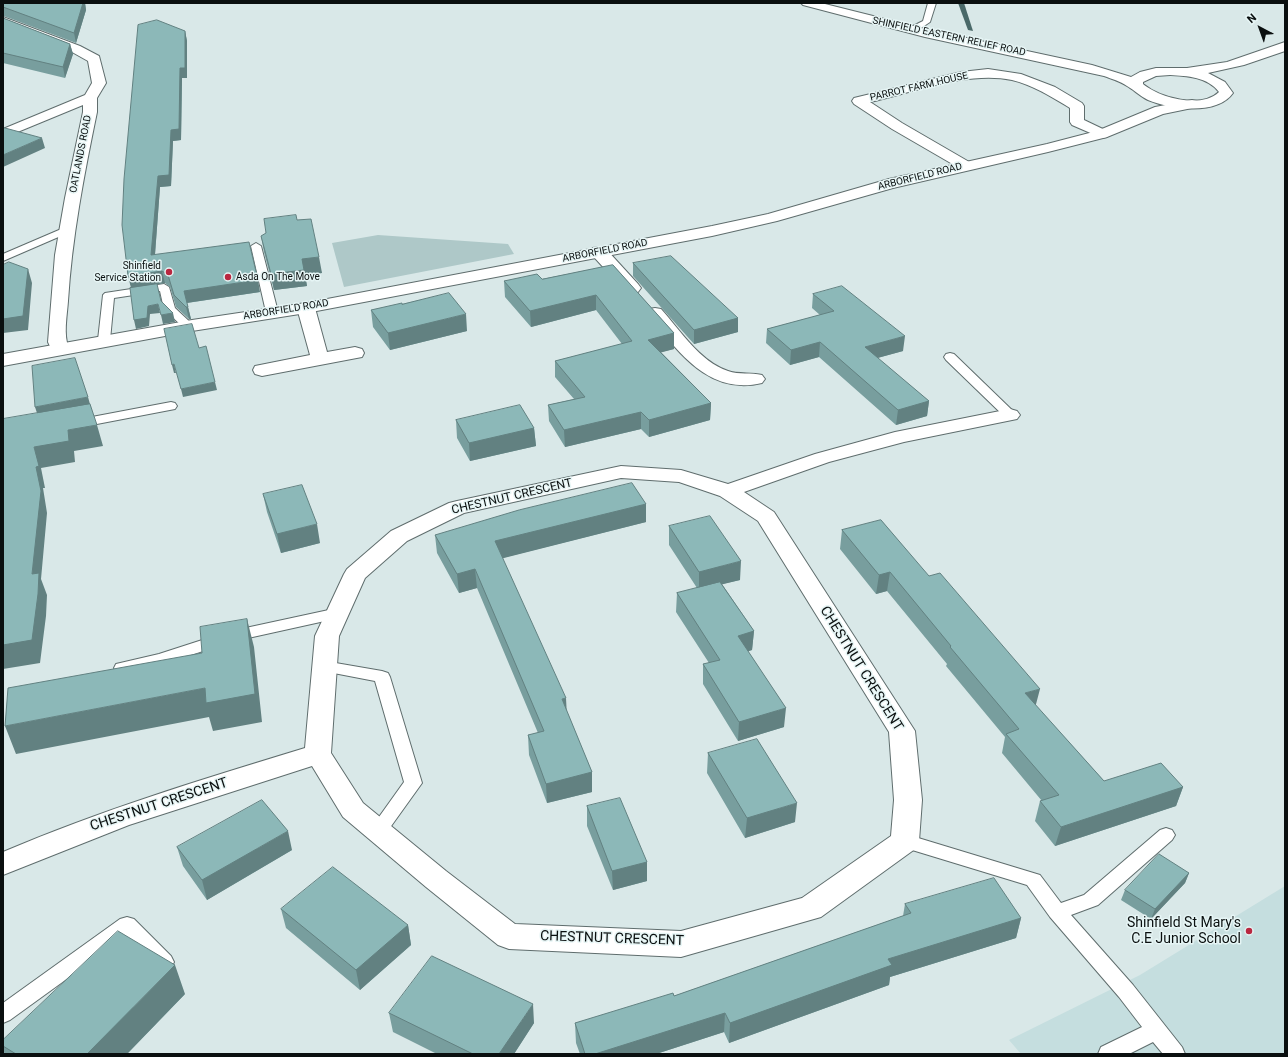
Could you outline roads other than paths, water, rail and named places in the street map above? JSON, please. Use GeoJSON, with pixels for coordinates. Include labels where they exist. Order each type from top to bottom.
{"type":"FeatureCollection","features":[{"type":"Feature","properties":{"kind":"street","name":"SHINFIELD EASTERN RELIEF ROAD"},"geometry":{"type":"LineString","coordinates":[[807,3],[912,30],[1092,68],[1111,74],[1164,100],[1192,104]]}},
{"type":"Feature","properties":{"kind":"street","name":"OATLANDS ROAD"},"geometry":{"type":"LineString","coordinates":[[3,21],[76,48],[94,59],[99,83],[90,98],[90,112],[66,230],[59,286],[57,342],[60,349]]}},
{"type":"Feature","properties":{"kind":"street"},"geometry":{"type":"LineString","coordinates":[[1179,72],[1225,67],[1246,61],[1285,46]]}},
{"type":"Feature","properties":{"kind":"street"},"geometry":{"type":"LineString","coordinates":[[1192,104],[1214,101],[1223,98],[1226,94],[1220,78],[1225,72],[1246,61]]}},
{"type":"Feature","properties":{"kind":"street","name":"SHINFIELD EASTERN RELIEF ROAD"},"geometry":{"type":"LineString","coordinates":[[1092,68],[1150,73],[1179,72]]}},
{"type":"Feature","properties":{"kind":"street"},"geometry":{"type":"LineString","coordinates":[[1179,72],[1207,77],[1221,84]]}},
{"type":"Feature","properties":{"kind":"street","name":"PARROT FARM HOUSE"},"geometry":{"type":"LineString","coordinates":[[966,166],[859,102],[961,76],[988,73],[1016,77],[1050,90],[1077,106],[1077,122],[1102,134]]}},
{"type":"Feature","properties":{"kind":"street"},"geometry":{"type":"LineString","coordinates":[[1141,116],[1150,107],[1151,100],[1141,89],[1136,80],[1141,76],[1150,73]]}},
{"type":"Feature","properties":{"kind":"street"},"geometry":{"type":"LineString","coordinates":[[3,134],[90,98]]}},
{"type":"Feature","properties":{"kind":"street","name":"ARBORFIELD ROAD"},"geometry":{"type":"LineString","coordinates":[[3,360],[104,340],[272,312],[306,308],[712,231],[771,218],[889,184],[1048,148],[1102,134],[1141,116],[1160,110],[1192,104]]}},
{"type":"Feature","properties":{"kind":"street"},"geometry":{"type":"LineString","coordinates":[[599,252],[658,316],[680,343],[702,364],[713,371],[732,378],[755,379]]}},
{"type":"Feature","properties":{"kind":"street"},"geometry":{"type":"LineString","coordinates":[[306,308],[320,359]]}},
{"type":"Feature","properties":{"kind":"street","name":"ARBORFIELD ROAD"},"geometry":{"type":"LineString","coordinates":[[3,376],[60,349]]}},
{"type":"Feature","properties":{"kind":"street"},"geometry":{"type":"LineString","coordinates":[[262,370],[355,353]]}},
{"type":"Feature","properties":{"kind":"street"},"geometry":{"type":"LineString","coordinates":[[728,491],[822,458],[902,436],[1010,415]]}},
{"type":"Feature","properties":{"kind":"street","name":"CHESTNUT CRESCENT"},"geometry":{"type":"LineString","coordinates":[[621,472],[681,476],[728,491],[766,517],[902,731],[908,800],[905,841],[811,908],[681,944],[509,936],[436,879],[353,810],[318,754],[327,636],[338,613],[356,574],[398,536],[457,508],[621,472]]}},
{"type":"Feature","properties":{"kind":"street","name":"CHESTNUT CRESCENT"},"geometry":{"type":"LineString","coordinates":[[3,864],[42,846],[127,814],[318,754]]}},
{"type":"Feature","properties":{"kind":"lane"},"geometry":{"type":"LineString","coordinates":[[912,30],[926,22],[932,3]]}},
{"type":"Feature","properties":{"kind":"lane"},"geometry":{"type":"LineString","coordinates":[[3,258],[66,230]]}},
{"type":"Feature","properties":{"kind":"lane"},"geometry":{"type":"LineString","coordinates":[[256,246],[272,312]]}},
{"type":"Feature","properties":{"kind":"lane"},"geometry":{"type":"LineString","coordinates":[[104,340],[109,295],[164,287],[170,309],[188,326]]}},
{"type":"Feature","properties":{"kind":"lane"},"geometry":{"type":"LineString","coordinates":[[950,357],[1010,415]]}},
{"type":"Feature","properties":{"kind":"lane"},"geometry":{"type":"LineString","coordinates":[[64,426],[171,406]]}},
{"type":"Feature","properties":{"kind":"lane"},"geometry":{"type":"LineString","coordinates":[[110,671],[161,659],[227,637],[338,613]]}},
{"type":"Feature","properties":{"kind":"lane"},"geometry":{"type":"LineString","coordinates":[[324,666],[382,677],[413,783],[378,831]]}},
{"type":"Feature","properties":{"kind":"lane"},"geometry":{"type":"LineString","coordinates":[[1057,912],[1091,900],[1166,836]]}},
{"type":"Feature","properties":{"kind":"lane"},"geometry":{"type":"LineString","coordinates":[[905,841],[1033,880],[1057,912],[1126,991],[1175,1054]]}},
{"type":"Feature","properties":{"kind":"lane"},"geometry":{"type":"LineString","coordinates":[[3,1014],[127,925],[164,962]]}},
{"type":"Feature","properties":{"kind":"lane"},"geometry":{"type":"LineString","coordinates":[[1108,1054],[1156,1030]]}},
{"type":"Feature","properties":{"kind":"waterway"},"geometry":{"type":"LineString","coordinates":[[961,3],[971,30]]}},
{"type":"Feature","properties":{"kind":"place","name":"Shinfield Service Station"},"geometry":{"type":"Point","coordinates":[169,272]}},
{"type":"Feature","properties":{"kind":"place","name":"Asda On The Move"},"geometry":{"type":"Point","coordinates":[228,277]}},
{"type":"Feature","properties":{"kind":"place","name":"Shinfield St Mary's C.E Junior School"},"geometry":{"type":"Point","coordinates":[1249,931]}}]}
